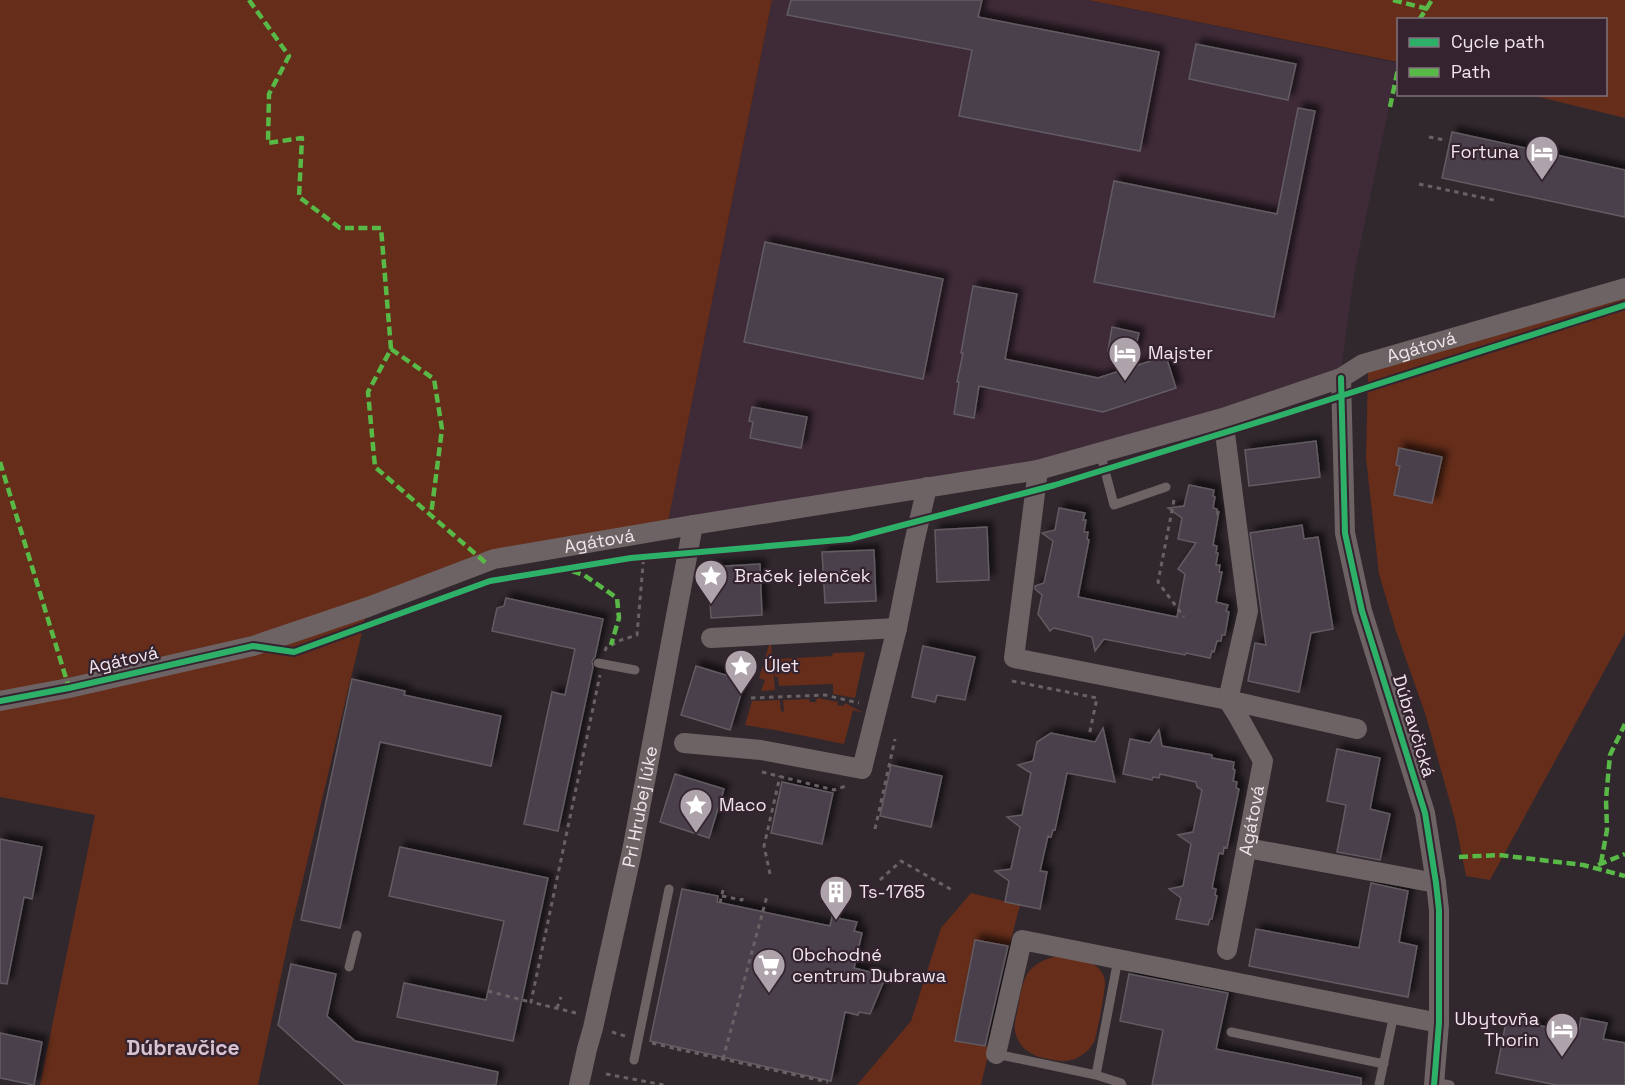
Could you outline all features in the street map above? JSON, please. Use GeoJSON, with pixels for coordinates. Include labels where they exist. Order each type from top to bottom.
{"type":"FeatureCollection","features":[{"type":"Feature","properties":{"kind":"street","name":"Agátová"},"geometry":{"type":"LineString","coordinates":[[0,701],[69,688],[253,646],[368,607],[494,559],[1038,470],[1223,418],[1341,378],[1363,364],[1625,288]]}},
{"type":"Feature","properties":{"kind":"street","name":"Dúbravčická"},"geometry":{"type":"LineString","coordinates":[[1341,378],[1345,533],[1362,611],[1425,813],[1436,884],[1439,910],[1439,1084]]}},
{"type":"Feature","properties":{"kind":"street"},"geometry":{"type":"LineString","coordinates":[[1223,418],[1248,611],[1228,700]]}},
{"type":"Feature","properties":{"kind":"street"},"geometry":{"type":"LineString","coordinates":[[1038,470],[1014,658],[1228,700],[1357,729]]}},
{"type":"Feature","properties":{"kind":"street"},"geometry":{"type":"LineString","coordinates":[[684,743],[761,750],[861,769],[897,628],[927,487]]}},
{"type":"Feature","properties":{"kind":"street","name":"Pri Hrubej lúke"},"geometry":{"type":"LineString","coordinates":[[579,1085],[632,851],[693,525]]}},
{"type":"Feature","properties":{"kind":"street"},"geometry":{"type":"LineString","coordinates":[[711,638],[897,628]]}},
{"type":"Feature","properties":{"kind":"street","name":"Agátová"},"geometry":{"type":"LineString","coordinates":[[1227,950],[1263,761],[1228,700]]}},
{"type":"Feature","properties":{"kind":"street"},"geometry":{"type":"LineString","coordinates":[[1247,848],[1436,884]]}},
{"type":"Feature","properties":{"kind":"street"},"geometry":{"type":"LineString","coordinates":[[996,1054],[1022,940],[1439,1023]]}},
{"type":"Feature","properties":{"kind":"lane"},"geometry":{"type":"LineString","coordinates":[[1100,452],[1114,505],[1166,487]]}},
{"type":"Feature","properties":{"kind":"lane"},"geometry":{"type":"LineString","coordinates":[[600,663],[635,670]]}},
{"type":"Feature","properties":{"kind":"lane"},"geometry":{"type":"LineString","coordinates":[[634,1060],[669,889]]}},
{"type":"Feature","properties":{"kind":"lane"},"geometry":{"type":"LineString","coordinates":[[349,967],[357,935]]}},
{"type":"Feature","properties":{"kind":"lane"},"geometry":{"type":"LineString","coordinates":[[1096,1076],[1118,959]]}},
{"type":"Feature","properties":{"kind":"lane"},"geometry":{"type":"LineString","coordinates":[[1379,1085],[1394,1014]]}},
{"type":"Feature","properties":{"kind":"lane"},"geometry":{"type":"LineString","coordinates":[[1231,1032],[1384,1064]]}},
{"type":"Feature","properties":{"kind":"lane"},"geometry":{"type":"LineString","coordinates":[[996,1054],[1096,1076],[1122,1085]]}},
{"type":"Feature","properties":{"kind":"path"},"geometry":{"type":"LineString","coordinates":[[1429,137],[1444,140]]}},
{"type":"Feature","properties":{"kind":"path"},"geometry":{"type":"LineString","coordinates":[[1419,184],[1498,201]]}},
{"type":"Feature","properties":{"kind":"path"},"geometry":{"type":"LineString","coordinates":[[1174,500],[1158,582],[1184,617]]}},
{"type":"Feature","properties":{"kind":"path"},"geometry":{"type":"LineString","coordinates":[[531,1002],[600,663],[606,648],[621,640],[637,636],[646,533]]}},
{"type":"Feature","properties":{"kind":"path"},"geometry":{"type":"LineString","coordinates":[[1012,681],[1097,698],[1089,736]]}},
{"type":"Feature","properties":{"kind":"path"},"geometry":{"type":"LineString","coordinates":[[751,698],[825,695],[869,705]]}},
{"type":"Feature","properties":{"kind":"path"},"geometry":{"type":"LineString","coordinates":[[875,829],[895,739]]}},
{"type":"Feature","properties":{"kind":"path"},"geometry":{"type":"LineString","coordinates":[[762,772],[834,790],[850,785]]}},
{"type":"Feature","properties":{"kind":"path"},"geometry":{"type":"LineString","coordinates":[[770,874],[764,846],[780,776]]}},
{"type":"Feature","properties":{"kind":"path"},"geometry":{"type":"LineString","coordinates":[[880,880],[901,861],[952,890]]}},
{"type":"Feature","properties":{"kind":"path"},"geometry":{"type":"LineString","coordinates":[[720,903],[723,890]]}},
{"type":"Feature","properties":{"kind":"path"},"geometry":{"type":"LineString","coordinates":[[722,896],[742,900],[743,894]]}},
{"type":"Feature","properties":{"kind":"path"},"geometry":{"type":"LineString","coordinates":[[723,1059],[767,896]]}},
{"type":"Feature","properties":{"kind":"path"},"geometry":{"type":"LineString","coordinates":[[488,992],[581,1014]]}},
{"type":"Feature","properties":{"kind":"path"},"geometry":{"type":"LineString","coordinates":[[557,1008],[561,997]]}},
{"type":"Feature","properties":{"kind":"path"},"geometry":{"type":"LineString","coordinates":[[677,1049],[828,1082]]}},
{"type":"Feature","properties":{"kind":"path"},"geometry":{"type":"LineString","coordinates":[[606,1074],[664,1085]]}},
{"type":"Feature","properties":{"kind":"shaded area"},"geometry":{"type":"Polygon","coordinates":[[[0,0],[772,0],[667,527],[494,559],[368,607],[289,938],[258,1085],[40,1085],[95,815],[0,797],[0,0]]]}},
{"type":"Feature","properties":{"kind":"shaded area"},"geometry":{"type":"Polygon","coordinates":[[[772,0],[1086,0],[1397,63],[1354,274],[1340,378],[1038,469],[667,527],[772,0]]]}},
{"type":"Feature","properties":{"kind":"shaded area"},"geometry":{"type":"Polygon","coordinates":[[[1088,0],[1625,0],[1625,118],[1535,96],[1607,96],[1607,18],[1397,18],[1397,62],[1088,0]]]}},
{"type":"Feature","properties":{"kind":"shaded area"},"geometry":{"type":"Polygon","coordinates":[[[1625,298],[1625,633],[1490,880],[1466,876],[1455,820],[1425,713],[1379,574],[1366,458],[1368,372],[1625,298]]]}},
{"type":"Feature","properties":{"kind":"shaded area"},"geometry":{"type":"Polygon","coordinates":[[[770,642],[775,690],[761,691],[765,680],[759,678],[770,642]]]}},
{"type":"Feature","properties":{"kind":"shaded area"},"geometry":{"type":"Polygon","coordinates":[[[865,652],[855,698],[833,694],[833,684],[779,686],[778,677],[775,677],[774,668],[778,668],[777,659],[865,652]]]}},
{"type":"Feature","properties":{"kind":"shaded area"},"geometry":{"type":"Polygon","coordinates":[[[817,698],[838,702],[837,705],[844,706],[845,703],[864,713],[853,710],[844,744],[745,725],[752,701],[780,700],[781,711],[784,712],[783,700],[809,699],[810,702],[816,702],[817,698]]]}},
{"type":"Feature","properties":{"kind":"shaded area"},"geometry":{"type":"Polygon","coordinates":[[[971,893],[1020,905],[1009,947],[975,940],[956,1041],[990,1047],[981,1085],[857,1085],[911,1021],[941,928],[971,893]]]}},
{"type":"Feature","properties":{"kind":"shaded area"},"geometry":{"type":"Polygon","coordinates":[[[1058,956],[1093,964],[1102,972],[1105,981],[1094,1042],[1084,1054],[1068,1061],[1048,1059],[1030,1053],[1020,1044],[1015,1028],[1027,974],[1039,963],[1058,956]]]}},
{"type":"Feature","properties":{"kind":"building"},"geometry":{"type":"Polygon","coordinates":[[[791,0],[982,0],[978,17],[1159,52],[1140,151],[959,116],[972,50],[787,15],[791,0]]]}},
{"type":"Feature","properties":{"kind":"building"},"geometry":{"type":"Polygon","coordinates":[[[1196,44],[1296,64],[1288,100],[1189,79],[1196,44]]]}},
{"type":"Feature","properties":{"kind":"building"},"geometry":{"type":"Polygon","coordinates":[[[1298,108],[1315,111],[1274,317],[1094,282],[1114,181],[1277,214],[1298,108]]]}},
{"type":"Feature","properties":{"kind":"building","name":"Fortuna"},"geometry":{"type":"Polygon","coordinates":[[[1452,132],[1625,170],[1625,217],[1442,178],[1452,132]]]}},
{"type":"Feature","properties":{"kind":"building"},"geometry":{"type":"Polygon","coordinates":[[[765,242],[943,279],[923,379],[744,342],[765,242]]]}},
{"type":"Feature","properties":{"kind":"building"},"geometry":{"type":"Polygon","coordinates":[[[973,286],[1017,294],[1005,359],[1098,378],[1166,356],[1176,388],[1103,412],[979,386],[974,418],[954,414],[963,353],[961,353],[973,286]]]}},
{"type":"Feature","properties":{"kind":"building"},"geometry":{"type":"Polygon","coordinates":[[[1112,327],[1139,333],[1134,356],[1108,351],[1112,327]]]}},
{"type":"Feature","properties":{"kind":"building"},"geometry":{"type":"Polygon","coordinates":[[[752,407],[807,417],[801,448],[750,438],[753,422],[749,421],[752,407]]]}},
{"type":"Feature","properties":{"kind":"building"},"geometry":{"type":"Polygon","coordinates":[[[1316,441],[1320,477],[1249,486],[1245,450],[1316,441]]]}},
{"type":"Feature","properties":{"kind":"building"},"geometry":{"type":"Polygon","coordinates":[[[1399,448],[1442,457],[1432,503],[1394,495],[1400,466],[1396,465],[1399,448]]]}},
{"type":"Feature","properties":{"kind":"building"},"geometry":{"type":"Polygon","coordinates":[[[1189,485],[1214,490],[1213,508],[1217,509],[1217,514],[1219,511],[1213,545],[1217,546],[1216,565],[1220,565],[1219,572],[1222,572],[1216,602],[1228,605],[1226,611],[1229,612],[1225,635],[1222,635],[1221,641],[1217,641],[1210,658],[1104,639],[1095,651],[1092,637],[1054,628],[1050,631],[1038,614],[1042,595],[1035,589],[1035,586],[1044,583],[1053,541],[1042,533],[1055,530],[1059,508],[1085,513],[1084,532],[1088,532],[1087,539],[1089,540],[1078,597],[1177,617],[1185,574],[1178,569],[1196,543],[1178,539],[1182,518],[1168,508],[1184,506],[1189,485]]]}},
{"type":"Feature","properties":{"kind":"building"},"geometry":{"type":"Polygon","coordinates":[[[1302,525],[1304,539],[1318,537],[1333,629],[1311,633],[1299,692],[1248,681],[1255,643],[1266,645],[1250,533],[1302,525]]]}},
{"type":"Feature","properties":{"kind":"building"},"geometry":{"type":"Polygon","coordinates":[[[987,527],[989,580],[937,582],[935,530],[987,527]]]}},
{"type":"Feature","properties":{"kind":"building"},"geometry":{"type":"Polygon","coordinates":[[[874,550],[876,601],[825,603],[822,552],[874,550]]]}},
{"type":"Feature","properties":{"kind":"building"},"geometry":{"type":"Polygon","coordinates":[[[760,564],[762,615],[711,618],[708,567],[760,564]]]}},
{"type":"Feature","properties":{"kind":"building"},"geometry":{"type":"Polygon","coordinates":[[[506,598],[603,619],[595,657],[592,661],[593,667],[558,831],[524,824],[552,692],[565,695],[575,649],[492,631],[497,608],[504,606],[506,598]]]}},
{"type":"Feature","properties":{"kind":"building"},"geometry":{"type":"Polygon","coordinates":[[[923,646],[975,657],[965,700],[937,695],[935,702],[912,697],[923,646]]]}},
{"type":"Feature","properties":{"kind":"building"},"geometry":{"type":"Polygon","coordinates":[[[696,666],[745,681],[730,730],[681,715],[696,666]]]}},
{"type":"Feature","properties":{"kind":"building"},"geometry":{"type":"Polygon","coordinates":[[[352,679],[405,691],[404,695],[501,716],[491,766],[380,742],[340,928],[301,920],[352,679]]]}},
{"type":"Feature","properties":{"kind":"building"},"geometry":{"type":"Polygon","coordinates":[[[1103,728],[1115,782],[1067,773],[1055,830],[1051,837],[1048,836],[1040,871],[1047,872],[1040,909],[1005,902],[1009,881],[995,871],[1011,869],[1020,827],[1007,817],[1022,815],[1031,773],[1018,765],[1033,761],[1037,742],[1051,733],[1095,742],[1103,728]]]}},
{"type":"Feature","properties":{"kind":"building"},"geometry":{"type":"Polygon","coordinates":[[[1159,730],[1162,746],[1212,755],[1212,758],[1234,762],[1233,781],[1237,782],[1236,788],[1239,789],[1227,848],[1224,847],[1223,854],[1219,853],[1212,888],[1216,889],[1215,895],[1217,896],[1212,919],[1208,925],[1176,919],[1181,898],[1169,889],[1183,886],[1191,844],[1178,835],[1193,832],[1202,790],[1197,787],[1196,782],[1160,774],[1159,778],[1153,777],[1152,780],[1123,774],[1130,739],[1150,743],[1159,730]]]}},
{"type":"Feature","properties":{"kind":"building"},"geometry":{"type":"Polygon","coordinates":[[[1337,749],[1380,758],[1370,809],[1390,814],[1380,860],[1337,852],[1346,805],[1327,801],[1337,749]]]}},
{"type":"Feature","properties":{"kind":"building"},"geometry":{"type":"Polygon","coordinates":[[[891,765],[942,776],[931,827],[880,816],[891,765]]]}},
{"type":"Feature","properties":{"kind":"building"},"geometry":{"type":"Polygon","coordinates":[[[675,774],[724,789],[709,838],[660,822],[675,774]]]}},
{"type":"Feature","properties":{"kind":"building"},"geometry":{"type":"Polygon","coordinates":[[[782,782],[833,793],[822,844],[771,833],[782,782]]]}},
{"type":"Feature","properties":{"kind":"building"},"geometry":{"type":"Polygon","coordinates":[[[0,839],[42,847],[32,899],[24,897],[7,984],[0,983],[0,839]]]}},
{"type":"Feature","properties":{"kind":"building"},"geometry":{"type":"Polygon","coordinates":[[[400,847],[548,878],[513,1041],[397,1017],[404,983],[486,1000],[504,921],[389,896],[400,847]]]}},
{"type":"Feature","properties":{"kind":"building"},"geometry":{"type":"Polygon","coordinates":[[[1371,883],[1408,891],[1399,942],[1417,946],[1408,997],[1249,966],[1256,929],[1359,948],[1371,883]]]}},
{"type":"Feature","properties":{"kind":"building","name":"Obchodné centrum Dubrawa"},"geometry":{"type":"Polygon","coordinates":[[[682,889],[718,896],[717,902],[830,926],[832,917],[857,922],[854,931],[862,933],[854,968],[886,976],[870,1014],[859,1012],[858,1015],[845,1012],[831,1081],[650,1041],[682,889]]]}},
{"type":"Feature","properties":{"kind":"building"},"geometry":{"type":"Polygon","coordinates":[[[975,940],[1008,946],[985,1046],[955,1041],[975,940]]]}},
{"type":"Feature","properties":{"kind":"building"},"geometry":{"type":"Polygon","coordinates":[[[291,964],[336,974],[327,1016],[355,1041],[498,1072],[496,1085],[345,1085],[278,1025],[291,964]]]}},
{"type":"Feature","properties":{"kind":"building"},"geometry":{"type":"Polygon","coordinates":[[[1129,974],[1228,993],[1216,1049],[1361,1078],[1361,1085],[1152,1085],[1163,1030],[1120,1021],[1129,974]]]}},
{"type":"Feature","properties":{"kind":"building","name":"Ubytovňa Thorin"},"geometry":{"type":"Polygon","coordinates":[[[1581,1018],[1607,1023],[1603,1039],[1625,1043],[1625,1085],[1557,1085],[1496,1073],[1506,1022],[1518,1025],[1519,1021],[1578,1034],[1581,1018]]]}},
{"type":"Feature","properties":{"kind":"building"},"geometry":{"type":"Polygon","coordinates":[[[0,1033],[42,1042],[34,1085],[0,1078],[0,1033]]]}},
{"type":"Feature","properties":{"kind":"marked path"},"geometry":{"type":"LineString","coordinates":[[249,0],[289,56],[269,94],[268,143],[302,138],[299,197],[340,228],[381,228],[391,349],[368,392],[375,467],[486,563]]}},
{"type":"Feature","properties":{"kind":"marked path"},"geometry":{"type":"LineString","coordinates":[[1393,0],[1428,9]]}},
{"type":"Feature","properties":{"kind":"marked path"},"geometry":{"type":"LineString","coordinates":[[1420,18],[1432,0]]}},
{"type":"Feature","properties":{"kind":"marked path"},"geometry":{"type":"LineString","coordinates":[[1390,107],[1397,74]]}},
{"type":"Feature","properties":{"kind":"marked path"},"geometry":{"type":"LineString","coordinates":[[391,349],[434,379],[442,429],[431,515]]}},
{"type":"Feature","properties":{"kind":"marked path"},"geometry":{"type":"LineString","coordinates":[[0,462],[69,688]]}},
{"type":"Feature","properties":{"kind":"marked path"},"geometry":{"type":"LineString","coordinates":[[572,571],[584,575],[617,598],[619,618],[611,645]]}},
{"type":"Feature","properties":{"kind":"marked path"},"geometry":{"type":"LineString","coordinates":[[1601,863],[1607,830],[1606,799],[1610,755],[1625,724]]}},
{"type":"Feature","properties":{"kind":"marked path"},"geometry":{"type":"LineString","coordinates":[[1598,865],[1625,854]]}},
{"type":"Feature","properties":{"kind":"marked path"},"geometry":{"type":"LineString","coordinates":[[1459,857],[1499,855],[1583,865],[1625,876]]}},
{"type":"Feature","properties":{"kind":"cycle path"},"geometry":{"type":"LineString","coordinates":[[0,701],[69,688],[253,646],[294,652],[490,581],[631,558],[850,539],[1055,485],[1625,305]]}},
{"type":"Feature","properties":{"kind":"cycle path"},"geometry":{"type":"LineString","coordinates":[[1341,378],[1345,533],[1362,611],[1425,813],[1436,883],[1439,910],[1439,1023],[1434,1085]]}},
{"type":"Feature","properties":{"kind":"place","name":"Fortuna"},"geometry":{"type":"Point","coordinates":[1542,181]}},
{"type":"Feature","properties":{"kind":"place","name":"Majster"},"geometry":{"type":"Point","coordinates":[1125,382]}},
{"type":"Feature","properties":{"kind":"place","name":"Braček jelenček"},"geometry":{"type":"Point","coordinates":[711,605]}},
{"type":"Feature","properties":{"kind":"place","name":"Úlet"},"geometry":{"type":"Point","coordinates":[741,695]}},
{"type":"Feature","properties":{"kind":"place","name":"Maco"},"geometry":{"type":"Point","coordinates":[696,834]}},
{"type":"Feature","properties":{"kind":"place","name":"Ts-1765"},"geometry":{"type":"Point","coordinates":[836,921]}},
{"type":"Feature","properties":{"kind":"place","name":"Obchodné centrum Dubrawa"},"geometry":{"type":"Point","coordinates":[769,994]}},
{"type":"Feature","properties":{"kind":"place","name":"Ubytovňa Thorin"},"geometry":{"type":"Point","coordinates":[1562,1058]}},
{"type":"Feature","properties":{"kind":"district","name":"Dúbravčice"},"geometry":{"type":"Point","coordinates":[183,1048]}}]}
